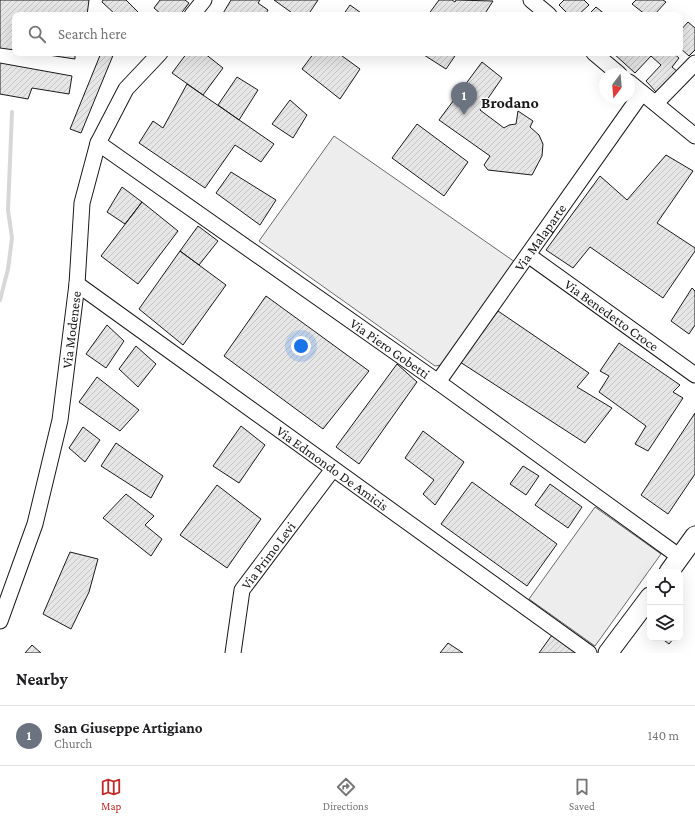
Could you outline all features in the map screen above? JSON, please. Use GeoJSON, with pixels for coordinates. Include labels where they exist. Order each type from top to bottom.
{"type":"FeatureCollection","features":[{"type":"Feature","properties":{"kind":"main road"},"geometry":{"type":"LineString","coordinates":[[674,565],[695,536]]}},
{"type":"Feature","properties":{"kind":"main road"},"geometry":{"type":"LineString","coordinates":[[608,653],[647,601]]}},
{"type":"Feature","properties":{"kind":"street"},"geometry":{"type":"LineString","coordinates":[[194,12],[204,0]]}},
{"type":"Feature","properties":{"kind":"street","name":"Via Modenese"},"geometry":{"type":"LineString","coordinates":[[0,621],[36,524],[60,420],[77,284],[82,203],[98,142],[126,89],[157,56]]}},
{"type":"Feature","properties":{"kind":"street"},"geometry":{"type":"LineString","coordinates":[[598,56],[612,68]]}},
{"type":"Feature","properties":{"kind":"street"},"geometry":{"type":"LineString","coordinates":[[656,103],[695,63]]}},
{"type":"Feature","properties":{"kind":"street"},"geometry":{"type":"LineString","coordinates":[[635,87],[695,136]]}},
{"type":"Feature","properties":{"kind":"street","name":"Via Malaparte"},"geometry":{"type":"LineString","coordinates":[[438,382],[642,93]]}},
{"type":"Feature","properties":{"kind":"street","name":"Via Piero Gobetti"},"geometry":{"type":"LineString","coordinates":[[98,142],[438,382],[674,565]]}},
{"type":"Feature","properties":{"kind":"street","name":"Via Benedetto Croce"},"geometry":{"type":"LineString","coordinates":[[528,254],[695,375]]}},
{"type":"Feature","properties":{"kind":"street","name":"Via Edmondo De Amicis"},"geometry":{"type":"LineString","coordinates":[[77,284],[589,653]]}},
{"type":"Feature","properties":{"kind":"street","name":"Via Primo Levi"},"geometry":{"type":"LineString","coordinates":[[233,653],[242,590],[333,469]]}},
{"type":"Feature","properties":{"kind":"shaded area"},"geometry":{"type":"Polygon","coordinates":[[[334,136],[515,262],[441,365],[435,366],[259,241],[334,136]]]}},
{"type":"Feature","properties":{"kind":"shaded area"},"geometry":{"type":"Polygon","coordinates":[[[595,507],[661,554],[650,569],[647,569],[647,574],[595,646],[529,599],[595,507]]]}},
{"type":"Feature","properties":{"kind":"building"},"geometry":{"type":"Polygon","coordinates":[[[0,0],[89,0],[87,12],[12,12],[12,50],[0,48],[0,0]]]}},
{"type":"Feature","properties":{"kind":"building"},"geometry":{"type":"Polygon","coordinates":[[[103,0],[126,0],[138,12],[113,12],[102,2],[103,0]]]}},
{"type":"Feature","properties":{"kind":"building"},"geometry":{"type":"Polygon","coordinates":[[[160,0],[185,0],[189,3],[182,12],[159,12],[154,8],[160,0]]]}},
{"type":"Feature","properties":{"kind":"building"},"geometry":{"type":"Polygon","coordinates":[[[231,0],[260,0],[258,3],[268,10],[267,12],[224,12],[231,0]]]}},
{"type":"Feature","properties":{"kind":"building"},"geometry":{"type":"Polygon","coordinates":[[[274,0],[318,0],[310,12],[291,12],[274,0]]]}},
{"type":"Feature","properties":{"kind":"building"},"geometry":{"type":"Polygon","coordinates":[[[439,0],[452,0],[455,2],[456,0],[493,1],[486,12],[430,12],[439,0]]]}},
{"type":"Feature","properties":{"kind":"building"},"geometry":{"type":"Polygon","coordinates":[[[564,0],[584,0],[589,5],[581,12],[566,12],[559,5],[564,0]]]}},
{"type":"Feature","properties":{"kind":"building"},"geometry":{"type":"Polygon","coordinates":[[[636,0],[663,0],[666,2],[657,12],[642,12],[632,4],[636,0]]]}},
{"type":"Feature","properties":{"kind":"building"},"geometry":{"type":"Polygon","coordinates":[[[350,5],[360,12],[345,12],[350,5]]]}},
{"type":"Feature","properties":{"kind":"building"},"geometry":{"type":"Polygon","coordinates":[[[596,7],[602,12],[591,12],[596,7]]]}},
{"type":"Feature","properties":{"kind":"building"},"geometry":{"type":"Polygon","coordinates":[[[688,22],[695,28],[695,50],[689,56],[683,51],[683,28],[688,22]]]}},
{"type":"Feature","properties":{"kind":"building"},"geometry":{"type":"Polygon","coordinates":[[[55,56],[75,56],[75,59],[55,56]]]}},
{"type":"Feature","properties":{"kind":"building"},"geometry":{"type":"Polygon","coordinates":[[[100,56],[113,56],[81,133],[70,129],[100,56]]]}},
{"type":"Feature","properties":{"kind":"building"},"geometry":{"type":"Polygon","coordinates":[[[185,56],[208,56],[223,68],[203,95],[172,73],[185,56]]]}},
{"type":"Feature","properties":{"kind":"building"},"geometry":{"type":"Polygon","coordinates":[[[312,56],[342,56],[360,69],[340,99],[302,69],[312,56]]]}},
{"type":"Feature","properties":{"kind":"building"},"geometry":{"type":"Polygon","coordinates":[[[426,56],[455,56],[446,69],[426,56]]]}},
{"type":"Feature","properties":{"kind":"building"},"geometry":{"type":"Polygon","coordinates":[[[616,56],[651,56],[635,73],[635,68],[630,68],[616,56]]]}},
{"type":"Feature","properties":{"kind":"building"},"geometry":{"type":"Polygon","coordinates":[[[651,56],[677,56],[679,58],[672,67],[678,72],[657,93],[646,81],[661,65],[651,56]]]}},
{"type":"Feature","properties":{"kind":"building"},"geometry":{"type":"Polygon","coordinates":[[[482,62],[502,78],[480,110],[504,128],[509,125],[516,124],[518,111],[533,121],[530,127],[539,135],[543,144],[542,156],[532,175],[488,170],[484,165],[490,156],[439,120],[482,62]]]}},
{"type":"Feature","properties":{"kind":"building"},"geometry":{"type":"Polygon","coordinates":[[[0,63],[72,76],[69,94],[32,88],[28,99],[0,94],[0,63]]]}},
{"type":"Feature","properties":{"kind":"building"},"geometry":{"type":"Polygon","coordinates":[[[237,77],[258,90],[239,120],[218,105],[237,77]]]}},
{"type":"Feature","properties":{"kind":"building"},"geometry":{"type":"Polygon","coordinates":[[[187,84],[274,144],[261,162],[235,145],[205,188],[139,143],[153,121],[163,128],[187,84]]]}},
{"type":"Feature","properties":{"kind":"building"},"geometry":{"type":"Polygon","coordinates":[[[290,100],[307,115],[293,138],[272,124],[290,100]]]}},
{"type":"Feature","properties":{"kind":"building"},"geometry":{"type":"Polygon","coordinates":[[[417,124],[468,162],[444,196],[392,158],[417,124]]]}},
{"type":"Feature","properties":{"kind":"building"},"geometry":{"type":"Polygon","coordinates":[[[666,155],[693,171],[657,223],[695,248],[695,251],[663,298],[590,247],[573,268],[546,250],[600,176],[627,200],[666,155]]]}},
{"type":"Feature","properties":{"kind":"building"},"geometry":{"type":"Polygon","coordinates":[[[231,172],[276,200],[260,225],[216,193],[231,172]]]}},
{"type":"Feature","properties":{"kind":"building"},"geometry":{"type":"Polygon","coordinates":[[[122,187],[142,202],[125,224],[107,212],[122,187]]]}},
{"type":"Feature","properties":{"kind":"building"},"geometry":{"type":"Polygon","coordinates":[[[142,202],[178,231],[138,284],[101,256],[142,202]]]}},
{"type":"Feature","properties":{"kind":"building"},"geometry":{"type":"Polygon","coordinates":[[[198,226],[218,241],[199,265],[180,251],[198,226]]]}},
{"type":"Feature","properties":{"kind":"building"},"geometry":{"type":"Polygon","coordinates":[[[180,251],[226,285],[183,345],[139,309],[180,251]]]}},
{"type":"Feature","properties":{"kind":"building"},"geometry":{"type":"Polygon","coordinates":[[[692,288],[695,291],[695,325],[689,334],[671,321],[692,288]]]}},
{"type":"Feature","properties":{"kind":"building"},"geometry":{"type":"Polygon","coordinates":[[[266,296],[369,371],[323,429],[224,356],[266,296]]]}},
{"type":"Feature","properties":{"kind":"building"},"geometry":{"type":"Polygon","coordinates":[[[498,311],[589,373],[577,387],[612,408],[585,443],[460,362],[498,311]]]}},
{"type":"Feature","properties":{"kind":"building"},"geometry":{"type":"Polygon","coordinates":[[[107,325],[124,341],[106,368],[86,354],[107,325]]]}},
{"type":"Feature","properties":{"kind":"building"},"geometry":{"type":"Polygon","coordinates":[[[619,343],[680,385],[673,392],[683,398],[648,451],[635,444],[646,426],[599,392],[609,376],[600,371],[619,343]]]}},
{"type":"Feature","properties":{"kind":"building"},"geometry":{"type":"Polygon","coordinates":[[[136,346],[156,364],[138,387],[119,369],[136,346]]]}},
{"type":"Feature","properties":{"kind":"building"},"geometry":{"type":"Polygon","coordinates":[[[397,364],[417,382],[359,464],[336,447],[397,364]]]}},
{"type":"Feature","properties":{"kind":"building"},"geometry":{"type":"Polygon","coordinates":[[[97,377],[139,410],[120,431],[79,402],[97,377]]]}},
{"type":"Feature","properties":{"kind":"building"},"geometry":{"type":"Polygon","coordinates":[[[695,413],[695,474],[668,514],[641,495],[695,413]]]}},
{"type":"Feature","properties":{"kind":"building"},"geometry":{"type":"Polygon","coordinates":[[[241,426],[265,445],[239,483],[213,466],[241,426]]]}},
{"type":"Feature","properties":{"kind":"building"},"geometry":{"type":"Polygon","coordinates":[[[83,427],[100,440],[85,462],[69,448],[83,427]]]}},
{"type":"Feature","properties":{"kind":"building"},"geometry":{"type":"Polygon","coordinates":[[[423,431],[464,462],[435,505],[423,494],[434,480],[405,458],[423,431]]]}},
{"type":"Feature","properties":{"kind":"building"},"geometry":{"type":"Polygon","coordinates":[[[116,443],[163,476],[151,498],[101,466],[116,443]]]}},
{"type":"Feature","properties":{"kind":"building"},"geometry":{"type":"Polygon","coordinates":[[[523,466],[539,476],[526,495],[510,484],[523,466]]]}},
{"type":"Feature","properties":{"kind":"building"},"geometry":{"type":"Polygon","coordinates":[[[472,482],[557,544],[527,586],[441,524],[472,482]]]}},
{"type":"Feature","properties":{"kind":"building"},"geometry":{"type":"Polygon","coordinates":[[[550,484],[582,507],[568,528],[535,505],[550,484]]]}},
{"type":"Feature","properties":{"kind":"building"},"geometry":{"type":"Polygon","coordinates":[[[217,485],[261,519],[227,568],[180,535],[217,485]]]}},
{"type":"Feature","properties":{"kind":"building"},"geometry":{"type":"Polygon","coordinates":[[[126,494],[154,516],[145,525],[162,539],[151,556],[103,518],[126,494]]]}},
{"type":"Feature","properties":{"kind":"building"},"geometry":{"type":"Polygon","coordinates":[[[70,552],[98,559],[89,592],[71,629],[43,614],[70,552]]]}},
{"type":"Feature","properties":{"kind":"building"},"geometry":{"type":"Polygon","coordinates":[[[552,635],[577,653],[539,653],[552,635]]]}},
{"type":"Feature","properties":{"kind":"building"},"geometry":{"type":"Polygon","coordinates":[[[448,643],[463,653],[440,653],[448,643]]]}},
{"type":"Feature","properties":{"kind":"building"},"geometry":{"type":"Polygon","coordinates":[[[32,645],[41,653],[25,653],[32,645]]]}},
{"type":"Feature","properties":{"kind":"waterway"},"geometry":{"type":"LineString","coordinates":[[0,300],[8,269],[12,238],[8,210],[12,112]]}},
{"type":"Feature","properties":{"kind":"place","name":"San Giuseppe Artigiano"},"geometry":{"type":"Point","coordinates":[464,115]}},
{"type":"Feature","properties":{"kind":"district","name":"Brodano"},"geometry":{"type":"Point","coordinates":[510,102]}}]}
